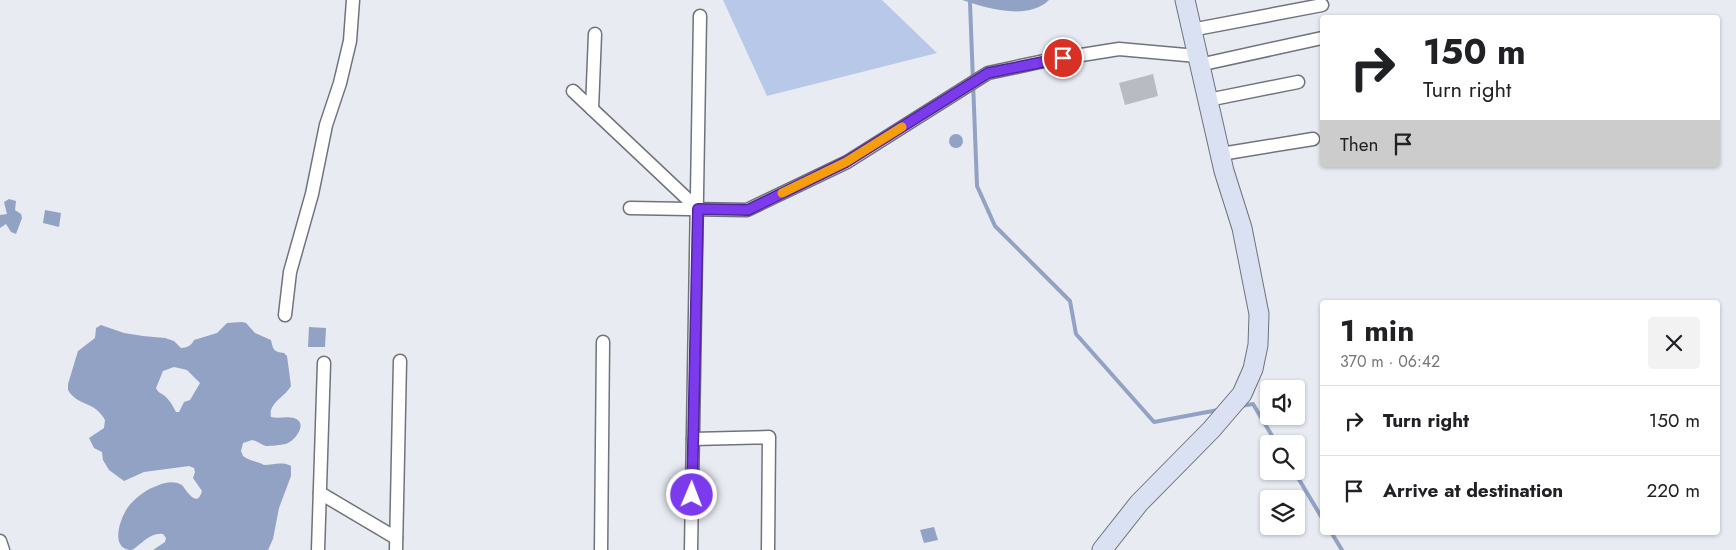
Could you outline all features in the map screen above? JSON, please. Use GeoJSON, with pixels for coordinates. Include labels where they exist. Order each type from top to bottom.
{"type":"FeatureCollection","features":[{"type":"Feature","properties":{"kind":"street"},"geometry":{"type":"LineString","coordinates":[[285,315],[290,272],[312,194],[326,125],[340,83],[350,41],[353,0]]}},
{"type":"Feature","properties":{"kind":"street"},"geometry":{"type":"LineString","coordinates":[[1102,550],[1138,503],[1211,430],[1242,394],[1253,370],[1258,345],[1259,314],[1242,228],[1220,154],[1185,0]]}},
{"type":"Feature","properties":{"kind":"street"},"geometry":{"type":"LineString","coordinates":[[1191,30],[1322,5]]}},
{"type":"Feature","properties":{"kind":"street"},"geometry":{"type":"LineString","coordinates":[[691,550],[700,16]]}},
{"type":"Feature","properties":{"kind":"street"},"geometry":{"type":"LineString","coordinates":[[592,109],[595,34]]}},
{"type":"Feature","properties":{"kind":"street"},"geometry":{"type":"LineString","coordinates":[[630,208],[748,210],[846,162],[988,73],[1044,61],[1119,49],[1198,60],[1320,38]]}},
{"type":"Feature","properties":{"kind":"street"},"geometry":{"type":"LineString","coordinates":[[1208,100],[1298,82]]}},
{"type":"Feature","properties":{"kind":"street"},"geometry":{"type":"LineString","coordinates":[[572,91],[698,209]]}},
{"type":"Feature","properties":{"kind":"street"},"geometry":{"type":"LineString","coordinates":[[1220,154],[1313,139]]}},
{"type":"Feature","properties":{"kind":"street"},"geometry":{"type":"LineString","coordinates":[[601,550],[603,342]]}},
{"type":"Feature","properties":{"kind":"street"},"geometry":{"type":"LineString","coordinates":[[396,544],[400,361]]}},
{"type":"Feature","properties":{"kind":"street"},"geometry":{"type":"LineString","coordinates":[[318,550],[324,363]]}},
{"type":"Feature","properties":{"kind":"street"},"geometry":{"type":"LineString","coordinates":[[693,439],[769,437],[768,550]]}},
{"type":"Feature","properties":{"kind":"street"},"geometry":{"type":"LineString","coordinates":[[320,493],[396,544]]}},
{"type":"Feature","properties":{"kind":"street"},"geometry":{"type":"LineString","coordinates":[[0,541],[3,550]]}},
{"type":"Feature","properties":{"kind":"shaded area"},"geometry":{"type":"Polygon","coordinates":[[[723,0],[882,0],[937,53],[767,96],[723,0]]]}},
{"type":"Feature","properties":{"kind":"shaded area"},"geometry":{"type":"Polygon","coordinates":[[[962,0],[1049,0],[1030,10],[1007,11],[962,0]]]}},
{"type":"Feature","properties":{"kind":"shaded area"},"geometry":{"type":"Polygon","coordinates":[[[953,134],[959,134],[963,141],[959,148],[953,148],[949,144],[949,138],[953,134]]]}},
{"type":"Feature","properties":{"kind":"shaded area"},"geometry":{"type":"Polygon","coordinates":[[[9,199],[16,201],[15,210],[21,214],[22,218],[16,234],[11,232],[6,224],[0,228],[0,215],[7,214],[4,202],[9,199]]]}},
{"type":"Feature","properties":{"kind":"shaded area"},"geometry":{"type":"Polygon","coordinates":[[[45,210],[61,213],[59,227],[43,223],[45,210]]]}},
{"type":"Feature","properties":{"kind":"shaded area"},"geometry":{"type":"Polygon","coordinates":[[[227,323],[246,323],[255,333],[271,340],[274,350],[287,356],[291,386],[274,404],[271,417],[288,417],[298,420],[300,424],[299,432],[286,444],[266,446],[252,440],[243,443],[241,451],[245,458],[264,465],[281,463],[291,466],[291,476],[279,508],[273,539],[268,550],[153,550],[165,542],[166,538],[163,534],[158,534],[150,537],[132,550],[125,549],[121,545],[118,533],[122,518],[128,507],[142,493],[170,482],[182,485],[195,499],[200,496],[202,491],[193,478],[194,468],[189,466],[144,472],[124,481],[109,470],[103,460],[102,452],[94,448],[89,438],[104,428],[105,420],[96,409],[76,399],[68,390],[78,351],[95,338],[96,328],[101,325],[124,333],[165,338],[174,341],[181,348],[189,346],[194,340],[217,333],[227,323]],[[174,367],[163,371],[156,388],[169,400],[176,412],[179,412],[184,402],[190,400],[200,383],[187,370],[174,367]]]}},
{"type":"Feature","properties":{"kind":"shaded area"},"geometry":{"type":"Polygon","coordinates":[[[309,327],[326,328],[325,347],[308,347],[309,327]]]}},
{"type":"Feature","properties":{"kind":"shaded area"},"geometry":{"type":"Polygon","coordinates":[[[934,527],[938,540],[924,543],[920,530],[934,527]]]}},
{"type":"Feature","properties":{"kind":"building"},"geometry":{"type":"Polygon","coordinates":[[[1153,74],[1158,96],[1125,105],[1119,83],[1153,74]]]}},
{"type":"Feature","properties":{"kind":"waterway"},"geometry":{"type":"LineString","coordinates":[[970,3],[977,186],[995,226],[1070,301],[1076,334],[1154,422],[1218,410]]}},
{"type":"Feature","properties":{"kind":"waterway"},"geometry":{"type":"LineString","coordinates":[[1240,406],[1253,404],[1272,435]]}},
{"type":"Feature","properties":{"kind":"waterway"},"geometry":{"type":"LineString","coordinates":[[1299,480],[1320,515]]}},
{"type":"Feature","properties":{"kind":"waterway"},"geometry":{"type":"LineString","coordinates":[[1333,535],[1342,550]]}},
{"type":"Feature","properties":{"kind":"slow traffic"},"geometry":{"type":"LineString","coordinates":[[782,193],[846,162],[902,127]]}},
{"type":"Feature","properties":{"kind":"route"},"geometry":{"type":"LineString","coordinates":[[692,495],[698,209],[748,210],[846,162],[988,73],[1063,58]]}}]}
